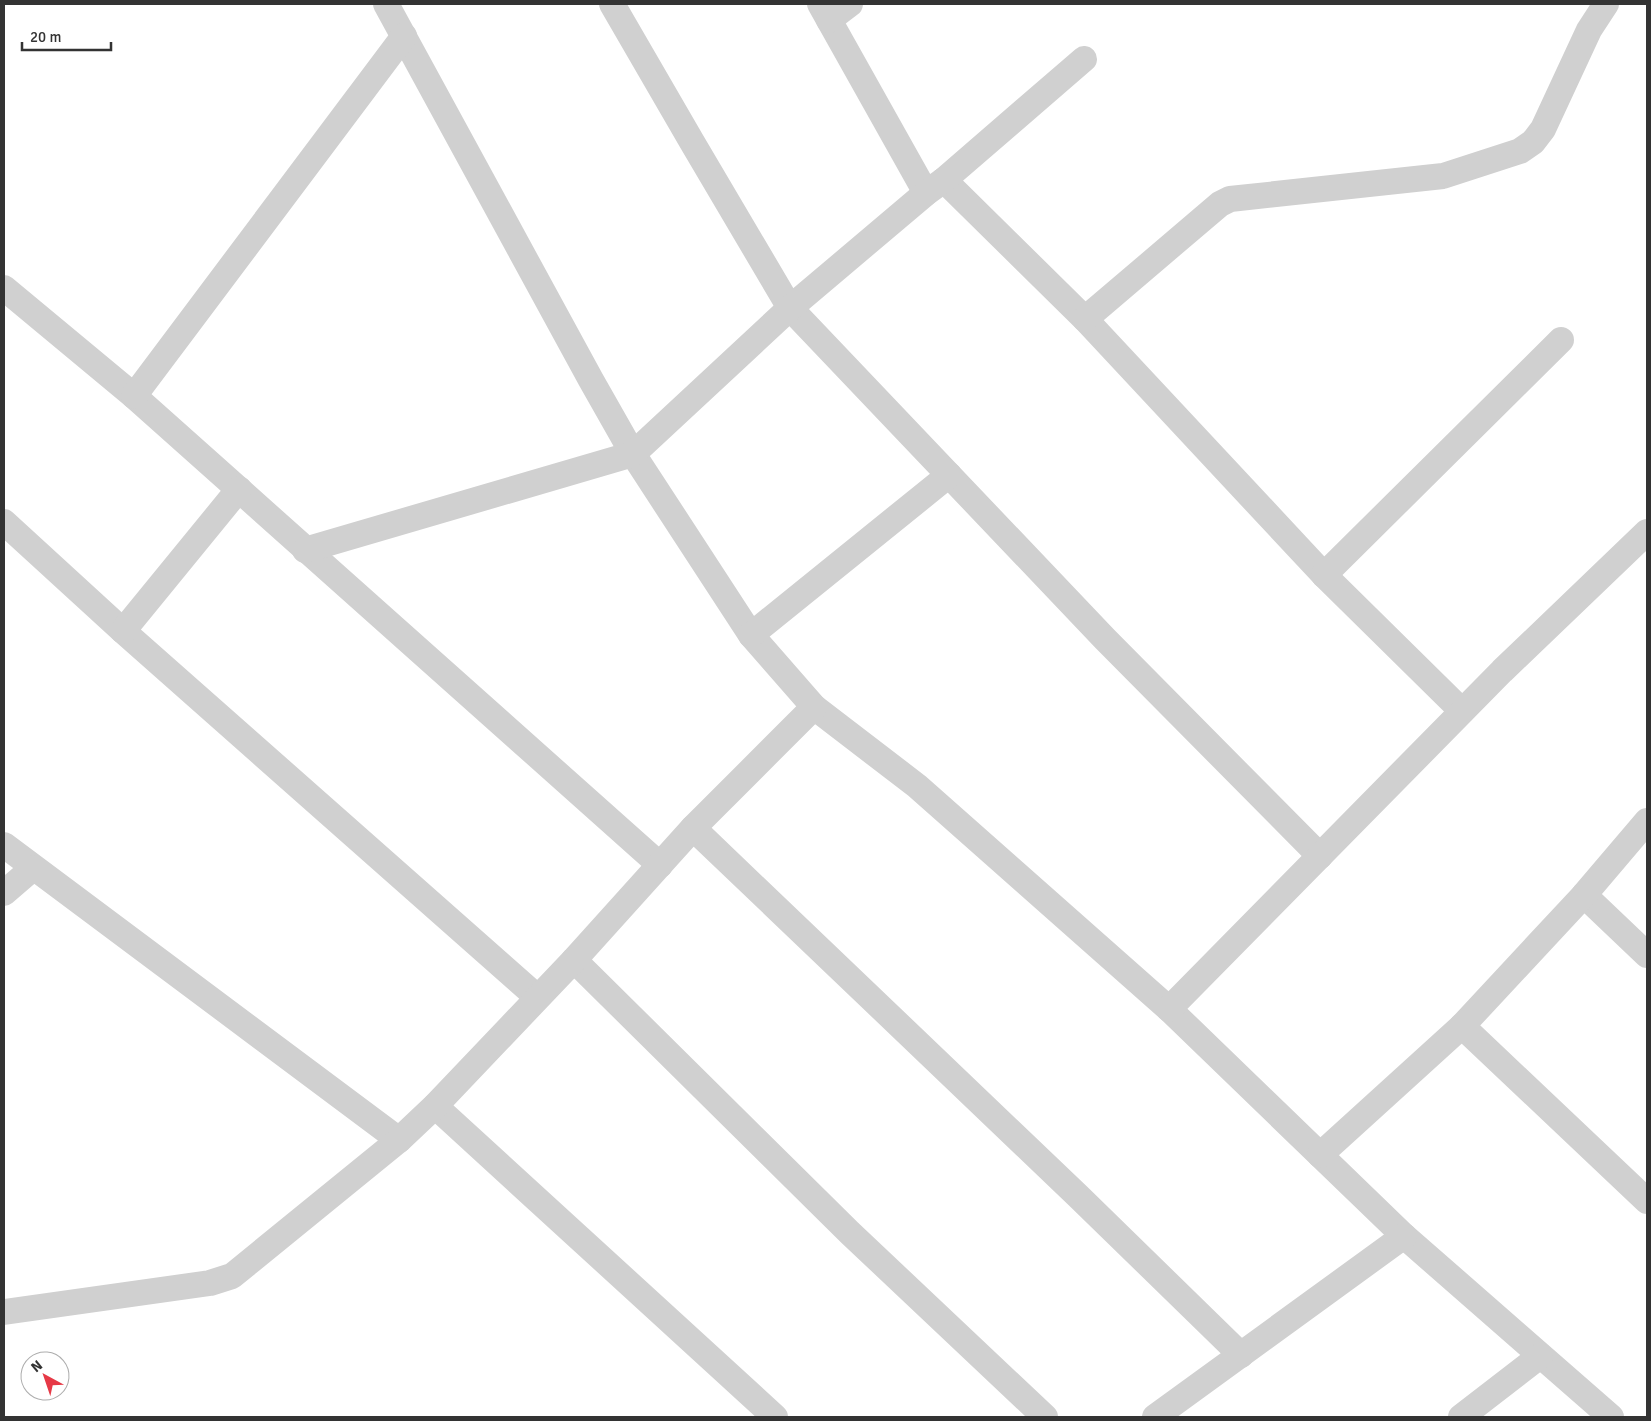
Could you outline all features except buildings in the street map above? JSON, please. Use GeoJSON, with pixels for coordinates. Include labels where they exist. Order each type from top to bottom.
{"type":"FeatureCollection","features":[{"type":"Feature","properties":{"kind":"street"},"geometry":{"type":"LineString","coordinates":[[386,4],[586,372],[633,454],[751,635],[814,707],[918,786],[1169,1009],[1404,1236],[1611,1417]]}},
{"type":"Feature","properties":{"kind":"street"},"geometry":{"type":"LineString","coordinates":[[612,4],[790,308],[1105,639],[1320,856]]}},
{"type":"Feature","properties":{"kind":"street"},"geometry":{"type":"LineString","coordinates":[[850,4],[824,12],[935,186],[1085,319],[1324,575],[1462,711]]}},
{"type":"Feature","properties":{"kind":"street"},"geometry":{"type":"LineString","coordinates":[[1085,319],[1220,204],[1230,199],[1443,176],[1520,150],[1533,142],[1543,129],[1589,30],[1606,4]]}},
{"type":"Feature","properties":{"kind":"street"},"geometry":{"type":"LineString","coordinates":[[134,396],[404,36]]}},
{"type":"Feature","properties":{"kind":"street"},"geometry":{"type":"LineString","coordinates":[[305,550],[633,454],[790,308],[1084,58]]}},
{"type":"Feature","properties":{"kind":"street"},"geometry":{"type":"LineString","coordinates":[[4,288],[134,396],[660,864]]}},
{"type":"Feature","properties":{"kind":"street"},"geometry":{"type":"LineString","coordinates":[[1324,575],[1561,340]]}},
{"type":"Feature","properties":{"kind":"street"},"geometry":{"type":"LineString","coordinates":[[751,635],[949,475]]}},
{"type":"Feature","properties":{"kind":"street"},"geometry":{"type":"LineString","coordinates":[[123,631],[238,489]]}},
{"type":"Feature","properties":{"kind":"street"},"geometry":{"type":"LineString","coordinates":[[4,522],[123,631],[537,997]]}},
{"type":"Feature","properties":{"kind":"street"},"geometry":{"type":"LineString","coordinates":[[1169,1009],[1462,711],[1647,532]]}},
{"type":"Feature","properties":{"kind":"street"},"geometry":{"type":"LineString","coordinates":[[4,1312],[210,1283],[232,1276],[399,1140],[435,1106],[574,960],[693,828],[814,707]]}},
{"type":"Feature","properties":{"kind":"street"},"geometry":{"type":"LineString","coordinates":[[1320,1155],[1462,1026],[1584,895],[1647,821]]}},
{"type":"Feature","properties":{"kind":"street"},"geometry":{"type":"LineString","coordinates":[[693,828],[1071,1189],[1241,1355]]}},
{"type":"Feature","properties":{"kind":"street"},"geometry":{"type":"LineString","coordinates":[[4,845],[399,1140]]}},
{"type":"Feature","properties":{"kind":"street"},"geometry":{"type":"LineString","coordinates":[[4,893],[33,868]]}},
{"type":"Feature","properties":{"kind":"street"},"geometry":{"type":"LineString","coordinates":[[1584,895],[1647,956]]}},
{"type":"Feature","properties":{"kind":"street"},"geometry":{"type":"LineString","coordinates":[[574,960],[850,1233],[1045,1417]]}},
{"type":"Feature","properties":{"kind":"street"},"geometry":{"type":"LineString","coordinates":[[1462,1026],[1647,1201]]}},
{"type":"Feature","properties":{"kind":"street"},"geometry":{"type":"LineString","coordinates":[[435,1106],[775,1417]]}},
{"type":"Feature","properties":{"kind":"street"},"geometry":{"type":"LineString","coordinates":[[1155,1417],[1404,1236]]}},
{"type":"Feature","properties":{"kind":"street"},"geometry":{"type":"LineString","coordinates":[[1461,1417],[1540,1356]]}}]}
